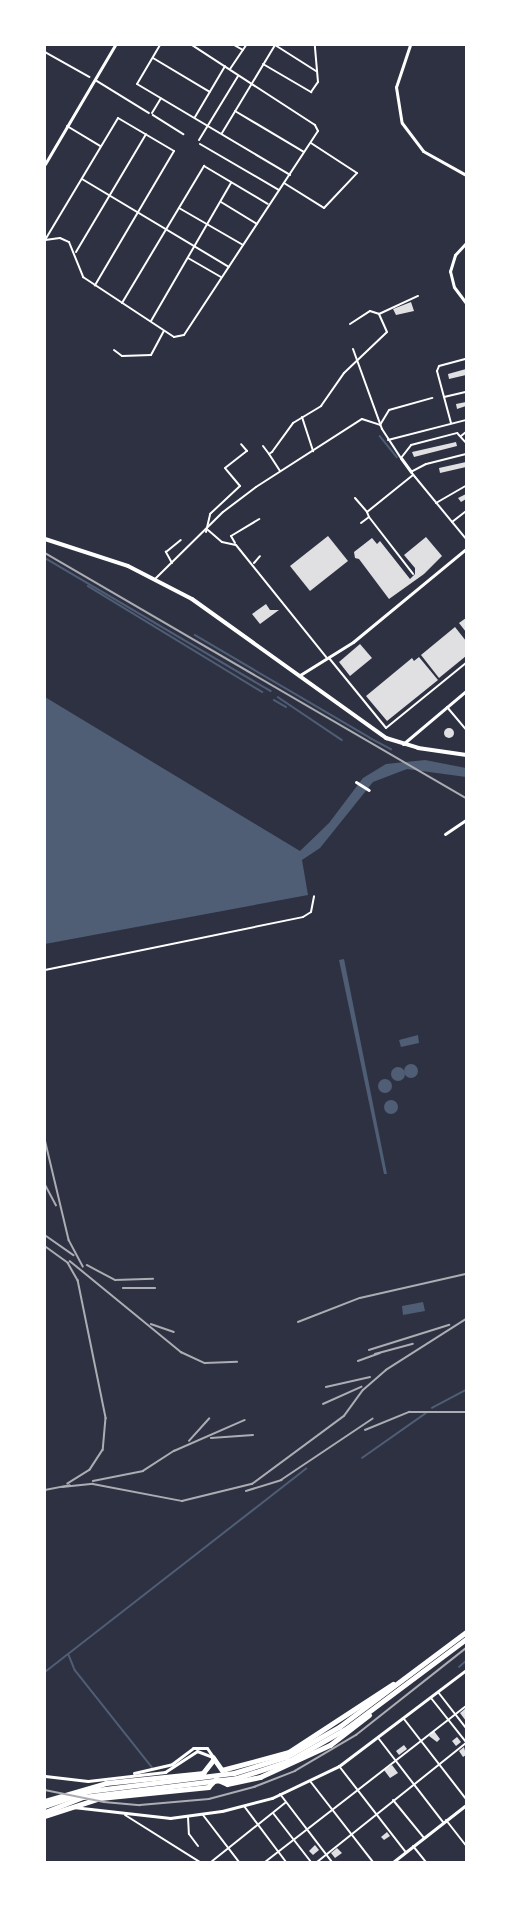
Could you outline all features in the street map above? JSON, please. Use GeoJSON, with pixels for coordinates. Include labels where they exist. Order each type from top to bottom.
{"type":"FeatureCollection","features":[{"type":"Feature","properties":{"kind":"highway"},"geometry":{"type":"LineString","coordinates":[[45,539],[155,579],[205,607],[373,730],[403,744],[466,755]]}},
{"type":"Feature","properties":{"kind":"highway"},"geometry":{"type":"LineString","coordinates":[[45,1803],[96,1789],[212,1777],[269,1764],[321,1740],[466,1632]]}},
{"type":"Feature","properties":{"kind":"highway"},"geometry":{"type":"LineString","coordinates":[[45,1814],[105,1793],[214,1781],[262,1771],[328,1741],[466,1639]]}},
{"type":"Feature","properties":{"kind":"highway"},"geometry":{"type":"LineString","coordinates":[[213,1760],[236,1769],[289,1752],[409,1676]]}},
{"type":"Feature","properties":{"kind":"highway"},"geometry":{"type":"LineString","coordinates":[[216,1779],[227,1784],[284,1768],[330,1745],[375,1708]]}},
{"type":"Feature","properties":{"kind":"highway"},"geometry":{"type":"LineString","coordinates":[[45,1803],[86,1786],[203,1773],[213,1760]]}},
{"type":"Feature","properties":{"kind":"highway"},"geometry":{"type":"LineString","coordinates":[[213,1760],[216,1779]]}},
{"type":"Feature","properties":{"kind":"highway"},"geometry":{"type":"LineString","coordinates":[[45,1814],[85,1801],[146,1792],[208,1787],[216,1779]]}},
{"type":"Feature","properties":{"kind":"street"},"geometry":{"type":"LineString","coordinates":[[45,164],[115,45]]}},
{"type":"Feature","properties":{"kind":"street"},"geometry":{"type":"LineString","coordinates":[[160,45],[137,84],[290,175]]}},
{"type":"Feature","properties":{"kind":"street"},"geometry":{"type":"LineString","coordinates":[[45,240],[65,240],[76,252],[79,272],[94,285],[165,331],[182,337],[318,131],[315,125],[192,45]]}},
{"type":"Feature","properties":{"kind":"street"},"geometry":{"type":"LineString","coordinates":[[234,45],[243,50]]}},
{"type":"Feature","properties":{"kind":"street"},"geometry":{"type":"LineString","coordinates":[[230,69],[246,45]]}},
{"type":"Feature","properties":{"kind":"street"},"geometry":{"type":"LineString","coordinates":[[222,133],[275,45],[317,72]]}},
{"type":"Feature","properties":{"kind":"street"},"geometry":{"type":"LineString","coordinates":[[263,64],[308,93],[317,84],[315,45]]}},
{"type":"Feature","properties":{"kind":"street"},"geometry":{"type":"LineString","coordinates":[[410,45],[396,87],[402,123],[423,151],[466,176]]}},
{"type":"Feature","properties":{"kind":"street"},"geometry":{"type":"LineString","coordinates":[[153,58],[210,92]]}},
{"type":"Feature","properties":{"kind":"street"},"geometry":{"type":"LineString","coordinates":[[195,117],[225,66]]}},
{"type":"Feature","properties":{"kind":"street"},"geometry":{"type":"LineString","coordinates":[[238,75],[199,142],[279,190]]}},
{"type":"Feature","properties":{"kind":"street"},"geometry":{"type":"LineString","coordinates":[[152,114],[161,98]]}},
{"type":"Feature","properties":{"kind":"street"},"geometry":{"type":"LineString","coordinates":[[235,111],[304,152]]}},
{"type":"Feature","properties":{"kind":"street"},"geometry":{"type":"LineString","coordinates":[[45,240],[118,118],[174,151],[94,285]]}},
{"type":"Feature","properties":{"kind":"street"},"geometry":{"type":"LineString","coordinates":[[67,126],[100,146]]}},
{"type":"Feature","properties":{"kind":"street"},"geometry":{"type":"LineString","coordinates":[[76,252],[146,134]]}},
{"type":"Feature","properties":{"kind":"street"},"geometry":{"type":"LineString","coordinates":[[284,183],[324,208],[357,173],[311,143]]}},
{"type":"Feature","properties":{"kind":"street"},"geometry":{"type":"LineString","coordinates":[[122,303],[204,166],[270,205]]}},
{"type":"Feature","properties":{"kind":"street"},"geometry":{"type":"LineString","coordinates":[[82,179],[229,267]]}},
{"type":"Feature","properties":{"kind":"street"},"geometry":{"type":"LineString","coordinates":[[150,321],[231,183]]}},
{"type":"Feature","properties":{"kind":"street"},"geometry":{"type":"LineString","coordinates":[[221,202],[257,224]]}},
{"type":"Feature","properties":{"kind":"street"},"geometry":{"type":"LineString","coordinates":[[179,208],[243,245]]}},
{"type":"Feature","properties":{"kind":"street"},"geometry":{"type":"LineString","coordinates":[[466,243],[454,255],[450,271],[454,287],[466,303]]}},
{"type":"Feature","properties":{"kind":"street"},"geometry":{"type":"LineString","coordinates":[[188,258],[222,277]]}},
{"type":"Feature","properties":{"kind":"street"},"geometry":{"type":"LineString","coordinates":[[350,324],[370,311],[379,314],[418,297]]}},
{"type":"Feature","properties":{"kind":"street"},"geometry":{"type":"LineString","coordinates":[[269,454],[302,417],[321,406],[357,361],[387,332],[379,314]]}},
{"type":"Feature","properties":{"kind":"street"},"geometry":{"type":"LineString","coordinates":[[114,350],[122,356],[150,355],[165,331]]}},
{"type":"Feature","properties":{"kind":"street"},"geometry":{"type":"LineString","coordinates":[[353,349],[380,425],[388,440],[412,474],[466,539]]}},
{"type":"Feature","properties":{"kind":"street"},"geometry":{"type":"LineString","coordinates":[[451,423],[439,366],[466,359]]}},
{"type":"Feature","properties":{"kind":"street"},"geometry":{"type":"LineString","coordinates":[[444,397],[466,392]]}},
{"type":"Feature","properties":{"kind":"street"},"geometry":{"type":"LineString","coordinates":[[380,425],[389,410],[432,398]]}},
{"type":"Feature","properties":{"kind":"street"},"geometry":{"type":"LineString","coordinates":[[302,417],[313,450]]}},
{"type":"Feature","properties":{"kind":"street"},"geometry":{"type":"LineString","coordinates":[[155,579],[207,531],[232,504],[280,471],[362,419],[380,425]]}},
{"type":"Feature","properties":{"kind":"street"},"geometry":{"type":"LineString","coordinates":[[388,440],[466,420]]}},
{"type":"Feature","properties":{"kind":"street"},"geometry":{"type":"LineString","coordinates":[[461,436],[466,432]]}},
{"type":"Feature","properties":{"kind":"street"},"geometry":{"type":"LineString","coordinates":[[401,458],[411,445],[457,433],[466,442]]}},
{"type":"Feature","properties":{"kind":"street"},"geometry":{"type":"LineString","coordinates":[[220,473],[247,451],[241,444]]}},
{"type":"Feature","properties":{"kind":"street"},"geometry":{"type":"LineString","coordinates":[[263,446],[280,471]]}},
{"type":"Feature","properties":{"kind":"street"},"geometry":{"type":"LineString","coordinates":[[367,512],[412,474],[466,454]]}},
{"type":"Feature","properties":{"kind":"street"},"geometry":{"type":"LineString","coordinates":[[226,468],[240,486]]}},
{"type":"Feature","properties":{"kind":"street"},"geometry":{"type":"LineString","coordinates":[[207,531],[210,514],[244,481]]}},
{"type":"Feature","properties":{"kind":"street"},"geometry":{"type":"LineString","coordinates":[[436,503],[466,486]]}},
{"type":"Feature","properties":{"kind":"street"},"geometry":{"type":"LineString","coordinates":[[355,498],[413,574]]}},
{"type":"Feature","properties":{"kind":"street"},"geometry":{"type":"LineString","coordinates":[[452,522],[466,511]]}},
{"type":"Feature","properties":{"kind":"street"},"geometry":{"type":"LineString","coordinates":[[361,523],[369,517]]}},
{"type":"Feature","properties":{"kind":"street"},"geometry":{"type":"LineString","coordinates":[[259,519],[231,536],[236,545],[386,728],[466,663]]}},
{"type":"Feature","properties":{"kind":"street"},"geometry":{"type":"LineString","coordinates":[[207,531],[222,542],[236,545]]}},
{"type":"Feature","properties":{"kind":"street"},"geometry":{"type":"LineString","coordinates":[[172,563],[166,552],[181,540]]}},
{"type":"Feature","properties":{"kind":"street"},"geometry":{"type":"LineString","coordinates":[[300,675],[328,658],[466,549]]}},
{"type":"Feature","properties":{"kind":"street"},"geometry":{"type":"LineString","coordinates":[[253,564],[260,556]]}},
{"type":"Feature","properties":{"kind":"street"},"geometry":{"type":"LineString","coordinates":[[403,744],[466,691]]}},
{"type":"Feature","properties":{"kind":"street"},"geometry":{"type":"LineString","coordinates":[[447,707],[466,730]]}},
{"type":"Feature","properties":{"kind":"street"},"geometry":{"type":"LineString","coordinates":[[356,782],[369,790]]}},
{"type":"Feature","properties":{"kind":"street"},"geometry":{"type":"LineString","coordinates":[[445,834],[466,820]]}},
{"type":"Feature","properties":{"kind":"street"},"geometry":{"type":"LineString","coordinates":[[45,970],[303,917],[311,912],[314,896]]}},
{"type":"Feature","properties":{"kind":"street"},"geometry":{"type":"LineString","coordinates":[[45,1803],[125,1815],[188,1817],[244,1806],[280,1794],[339,1766],[379,1739],[466,1670]]}},
{"type":"Feature","properties":{"kind":"street"},"geometry":{"type":"LineString","coordinates":[[438,1692],[466,1728]]}},
{"type":"Feature","properties":{"kind":"street"},"geometry":{"type":"LineString","coordinates":[[317,1862],[466,1742],[430,1698]]}},
{"type":"Feature","properties":{"kind":"street"},"geometry":{"type":"LineString","coordinates":[[265,1862],[466,1706]]}},
{"type":"Feature","properties":{"kind":"street"},"geometry":{"type":"LineString","coordinates":[[404,1719],[466,1799]]}},
{"type":"Feature","properties":{"kind":"street"},"geometry":{"type":"LineString","coordinates":[[379,1739],[466,1846]]}},
{"type":"Feature","properties":{"kind":"street"},"geometry":{"type":"LineString","coordinates":[[45,1776],[71,1781],[165,1772],[196,1751],[213,1760]]}},
{"type":"Feature","properties":{"kind":"street"},"geometry":{"type":"LineString","coordinates":[[339,1766],[406,1852]]}},
{"type":"Feature","properties":{"kind":"street"},"geometry":{"type":"LineString","coordinates":[[310,1781],[373,1862]]}},
{"type":"Feature","properties":{"kind":"street"},"geometry":{"type":"LineString","coordinates":[[280,1794],[332,1862]]}},
{"type":"Feature","properties":{"kind":"street"},"geometry":{"type":"LineString","coordinates":[[393,1800],[424,1838]]}},
{"type":"Feature","properties":{"kind":"street"},"geometry":{"type":"LineString","coordinates":[[211,1862],[285,1803]]}},
{"type":"Feature","properties":{"kind":"street"},"geometry":{"type":"LineString","coordinates":[[393,1862],[466,1805]]}},
{"type":"Feature","properties":{"kind":"street"},"geometry":{"type":"LineString","coordinates":[[244,1806],[286,1862]]}},
{"type":"Feature","properties":{"kind":"street"},"geometry":{"type":"LineString","coordinates":[[273,1813],[311,1862]]}},
{"type":"Feature","properties":{"kind":"street"},"geometry":{"type":"LineString","coordinates":[[125,1815],[200,1862]]}},
{"type":"Feature","properties":{"kind":"street"},"geometry":{"type":"LineString","coordinates":[[203,1815],[239,1862]]}},
{"type":"Feature","properties":{"kind":"street"},"geometry":{"type":"LineString","coordinates":[[188,1817],[189,1834],[198,1846]]}},
{"type":"Feature","properties":{"kind":"street"},"geometry":{"type":"LineString","coordinates":[[413,1846],[426,1862]]}},
{"type":"Feature","properties":{"kind":"path"},"geometry":{"type":"LineString","coordinates":[[45,52],[183,134]]}},
{"type":"Feature","properties":{"kind":"water"},"geometry":{"type":"Polygon","coordinates":[[[45,697],[300,851],[329,823],[363,778],[386,764],[425,760],[466,768],[466,777],[407,769],[373,782],[320,848],[302,860],[308,895],[45,944],[45,697]]]}},
{"type":"Feature","properties":{"kind":"water"},"geometry":{"type":"Polygon","coordinates":[[[344,959],[387,1174],[384,1174],[339,960],[344,959]]]}},
{"type":"Feature","properties":{"kind":"water"},"geometry":{"type":"Polygon","coordinates":[[[418,1035],[419,1043],[401,1047],[399,1040],[418,1035]]]}},
{"type":"Feature","properties":{"kind":"water"},"geometry":{"type":"Polygon","coordinates":[[[411,1064],[416,1066],[418,1071],[416,1076],[411,1078],[406,1076],[404,1071],[406,1066],[411,1064]]]}},
{"type":"Feature","properties":{"kind":"water"},"geometry":{"type":"Polygon","coordinates":[[[395,1067],[401,1067],[405,1074],[401,1081],[395,1081],[391,1077],[391,1071],[395,1067]]]}},
{"type":"Feature","properties":{"kind":"water"},"geometry":{"type":"Polygon","coordinates":[[[385,1079],[390,1081],[392,1086],[390,1091],[385,1093],[380,1091],[378,1086],[380,1081],[385,1079]]]}},
{"type":"Feature","properties":{"kind":"water"},"geometry":{"type":"Polygon","coordinates":[[[388,1100],[394,1100],[398,1107],[394,1114],[388,1114],[384,1110],[384,1104],[388,1100]]]}},
{"type":"Feature","properties":{"kind":"water"},"geometry":{"type":"Polygon","coordinates":[[[423,1302],[425,1311],[403,1315],[402,1306],[423,1302]]]}},
{"type":"Feature","properties":{"kind":"building"},"geometry":{"type":"Polygon","coordinates":[[[411,302],[414,311],[396,315],[393,309],[411,302]]]}},
{"type":"Feature","properties":{"kind":"building"},"geometry":{"type":"Polygon","coordinates":[[[466,369],[466,375],[449,379],[448,374],[466,369]]]}},
{"type":"Feature","properties":{"kind":"building"},"geometry":{"type":"Polygon","coordinates":[[[466,402],[466,406],[457,409],[456,404],[466,402]]]}},
{"type":"Feature","properties":{"kind":"building"},"geometry":{"type":"Polygon","coordinates":[[[456,442],[457,446],[414,457],[412,452],[456,442]]]}},
{"type":"Feature","properties":{"kind":"building"},"geometry":{"type":"Polygon","coordinates":[[[466,462],[466,467],[440,473],[439,468],[466,462]]]}},
{"type":"Feature","properties":{"kind":"building"},"geometry":{"type":"Polygon","coordinates":[[[466,494],[466,499],[461,502],[458,498],[466,494]]]}},
{"type":"Feature","properties":{"kind":"building"},"geometry":{"type":"Polygon","coordinates":[[[328,536],[348,561],[310,591],[290,566],[328,536]]]}},
{"type":"Feature","properties":{"kind":"building"},"geometry":{"type":"Polygon","coordinates":[[[426,537],[442,556],[424,574],[389,599],[359,559],[355,558],[354,552],[372,538],[377,544],[380,541],[410,579],[415,574],[415,568],[404,555],[426,537]]]}},
{"type":"Feature","properties":{"kind":"building"},"geometry":{"type":"Polygon","coordinates":[[[266,604],[270,610],[279,610],[260,624],[252,614],[266,604]]]}},
{"type":"Feature","properties":{"kind":"building"},"geometry":{"type":"Polygon","coordinates":[[[466,618],[466,632],[459,623],[466,618]]]}},
{"type":"Feature","properties":{"kind":"building"},"geometry":{"type":"Polygon","coordinates":[[[455,627],[466,641],[466,656],[439,678],[421,655],[455,627]]]}},
{"type":"Feature","properties":{"kind":"building"},"geometry":{"type":"Polygon","coordinates":[[[360,644],[372,658],[350,676],[339,662],[360,644]]]}},
{"type":"Feature","properties":{"kind":"building"},"geometry":{"type":"Polygon","coordinates":[[[419,657],[438,680],[387,721],[366,696],[412,658],[414,661],[419,657]]]}},
{"type":"Feature","properties":{"kind":"building"},"geometry":{"type":"Polygon","coordinates":[[[449,728],[453,729],[453,737],[449,738],[445,737],[444,733],[445,729],[449,728]]]}},
{"type":"Feature","properties":{"kind":"building"},"geometry":{"type":"Polygon","coordinates":[[[466,1708],[466,1721],[460,1713],[466,1708]]]}},
{"type":"Feature","properties":{"kind":"building"},"geometry":{"type":"Polygon","coordinates":[[[434,1731],[440,1739],[437,1742],[429,1736],[434,1731]]]}},
{"type":"Feature","properties":{"kind":"building"},"geometry":{"type":"Polygon","coordinates":[[[457,1737],[461,1742],[456,1746],[452,1741],[457,1737]]]}},
{"type":"Feature","properties":{"kind":"building"},"geometry":{"type":"Polygon","coordinates":[[[404,1745],[407,1749],[399,1755],[396,1751],[404,1745]]]}},
{"type":"Feature","properties":{"kind":"building"},"geometry":{"type":"Polygon","coordinates":[[[464,1747],[466,1755],[463,1757],[459,1751],[464,1747]]]}},
{"type":"Feature","properties":{"kind":"building"},"geometry":{"type":"Polygon","coordinates":[[[392,1765],[398,1773],[390,1778],[384,1770],[392,1765]]]}},
{"type":"Feature","properties":{"kind":"building"},"geometry":{"type":"Polygon","coordinates":[[[387,1832],[390,1836],[384,1840],[381,1837],[387,1832]]]}},
{"type":"Feature","properties":{"kind":"building"},"geometry":{"type":"Polygon","coordinates":[[[315,1845],[319,1850],[313,1855],[309,1851],[315,1845]]]}},
{"type":"Feature","properties":{"kind":"building"},"geometry":{"type":"Polygon","coordinates":[[[337,1848],[342,1853],[335,1858],[331,1853],[337,1848]]]}},
{"type":"Feature","properties":{"kind":"waterway"},"geometry":{"type":"LineString","coordinates":[[380,436],[397,457]]}},
{"type":"Feature","properties":{"kind":"waterway"},"geometry":{"type":"LineString","coordinates":[[45,558],[271,691]]}},
{"type":"Feature","properties":{"kind":"waterway"},"geometry":{"type":"LineString","coordinates":[[88,586],[262,692]]}},
{"type":"Feature","properties":{"kind":"waterway"},"geometry":{"type":"LineString","coordinates":[[195,635],[369,737]]}},
{"type":"Feature","properties":{"kind":"waterway"},"geometry":{"type":"LineString","coordinates":[[278,697],[342,740]]}},
{"type":"Feature","properties":{"kind":"waterway"},"geometry":{"type":"LineString","coordinates":[[274,700],[286,707]]}},
{"type":"Feature","properties":{"kind":"waterway"},"geometry":{"type":"LineString","coordinates":[[370,738],[391,749]]}},
{"type":"Feature","properties":{"kind":"waterway"},"geometry":{"type":"LineString","coordinates":[[432,1408],[466,1390]]}},
{"type":"Feature","properties":{"kind":"waterway"},"geometry":{"type":"LineString","coordinates":[[362,1458],[426,1413]]}},
{"type":"Feature","properties":{"kind":"waterway"},"geometry":{"type":"LineString","coordinates":[[45,1672],[306,1469]]}},
{"type":"Feature","properties":{"kind":"waterway"},"geometry":{"type":"LineString","coordinates":[[69,1655],[75,1670],[152,1767]]}},
{"type":"Feature","properties":{"kind":"waterway"},"geometry":{"type":"LineString","coordinates":[[459,1667],[466,1661]]}},
{"type":"Feature","properties":{"kind":"railway"},"geometry":{"type":"LineString","coordinates":[[45,553],[466,798]]}},
{"type":"Feature","properties":{"kind":"railway"},"geometry":{"type":"LineString","coordinates":[[45,1139],[69,1240],[83,1266]]}},
{"type":"Feature","properties":{"kind":"railway"},"geometry":{"type":"LineString","coordinates":[[45,1184],[56,1205]]}},
{"type":"Feature","properties":{"kind":"railway"},"geometry":{"type":"LineString","coordinates":[[45,1235],[74,1255]]}},
{"type":"Feature","properties":{"kind":"railway"},"geometry":{"type":"LineString","coordinates":[[45,1246],[68,1263],[78,1280],[106,1418],[103,1450],[90,1470],[68,1484]]}},
{"type":"Feature","properties":{"kind":"railway"},"geometry":{"type":"LineString","coordinates":[[70,1261],[181,1352],[205,1363],[237,1362]]}},
{"type":"Feature","properties":{"kind":"railway"},"geometry":{"type":"LineString","coordinates":[[87,1265],[115,1280],[153,1279]]}},
{"type":"Feature","properties":{"kind":"railway"},"geometry":{"type":"LineString","coordinates":[[298,1322],[360,1298],[466,1274]]}},
{"type":"Feature","properties":{"kind":"railway"},"geometry":{"type":"LineString","coordinates":[[123,1288],[155,1288]]}},
{"type":"Feature","properties":{"kind":"railway"},"geometry":{"type":"LineString","coordinates":[[62,1487],[93,1484],[182,1501],[252,1484],[344,1416],[363,1390],[386,1370],[466,1319]]}},
{"type":"Feature","properties":{"kind":"railway"},"geometry":{"type":"LineString","coordinates":[[151,1324],[174,1332]]}},
{"type":"Feature","properties":{"kind":"railway"},"geometry":{"type":"LineString","coordinates":[[369,1350],[449,1325]]}},
{"type":"Feature","properties":{"kind":"railway"},"geometry":{"type":"LineString","coordinates":[[375,1354],[413,1344]]}},
{"type":"Feature","properties":{"kind":"railway"},"geometry":{"type":"LineString","coordinates":[[358,1361],[380,1353]]}},
{"type":"Feature","properties":{"kind":"railway"},"geometry":{"type":"LineString","coordinates":[[326,1387],[370,1377]]}},
{"type":"Feature","properties":{"kind":"railway"},"geometry":{"type":"LineString","coordinates":[[323,1404],[361,1387]]}},
{"type":"Feature","properties":{"kind":"railway"},"geometry":{"type":"LineString","coordinates":[[365,1430],[409,1412],[466,1412]]}},
{"type":"Feature","properties":{"kind":"railway"},"geometry":{"type":"LineString","coordinates":[[189,1441],[209,1419]]}},
{"type":"Feature","properties":{"kind":"railway"},"geometry":{"type":"LineString","coordinates":[[246,1491],[281,1480],[372,1419]]}},
{"type":"Feature","properties":{"kind":"railway"},"geometry":{"type":"LineString","coordinates":[[93,1481],[143,1471],[174,1451],[245,1420]]}},
{"type":"Feature","properties":{"kind":"railway"},"geometry":{"type":"LineString","coordinates":[[211,1438],[253,1435]]}},
{"type":"Feature","properties":{"kind":"railway"},"geometry":{"type":"LineString","coordinates":[[45,1490],[70,1485]]}},
{"type":"Feature","properties":{"kind":"railway"},"geometry":{"type":"LineString","coordinates":[[45,1790],[104,1802],[140,1805],[209,1799],[254,1787],[295,1771],[356,1735],[466,1648]]}}]}
